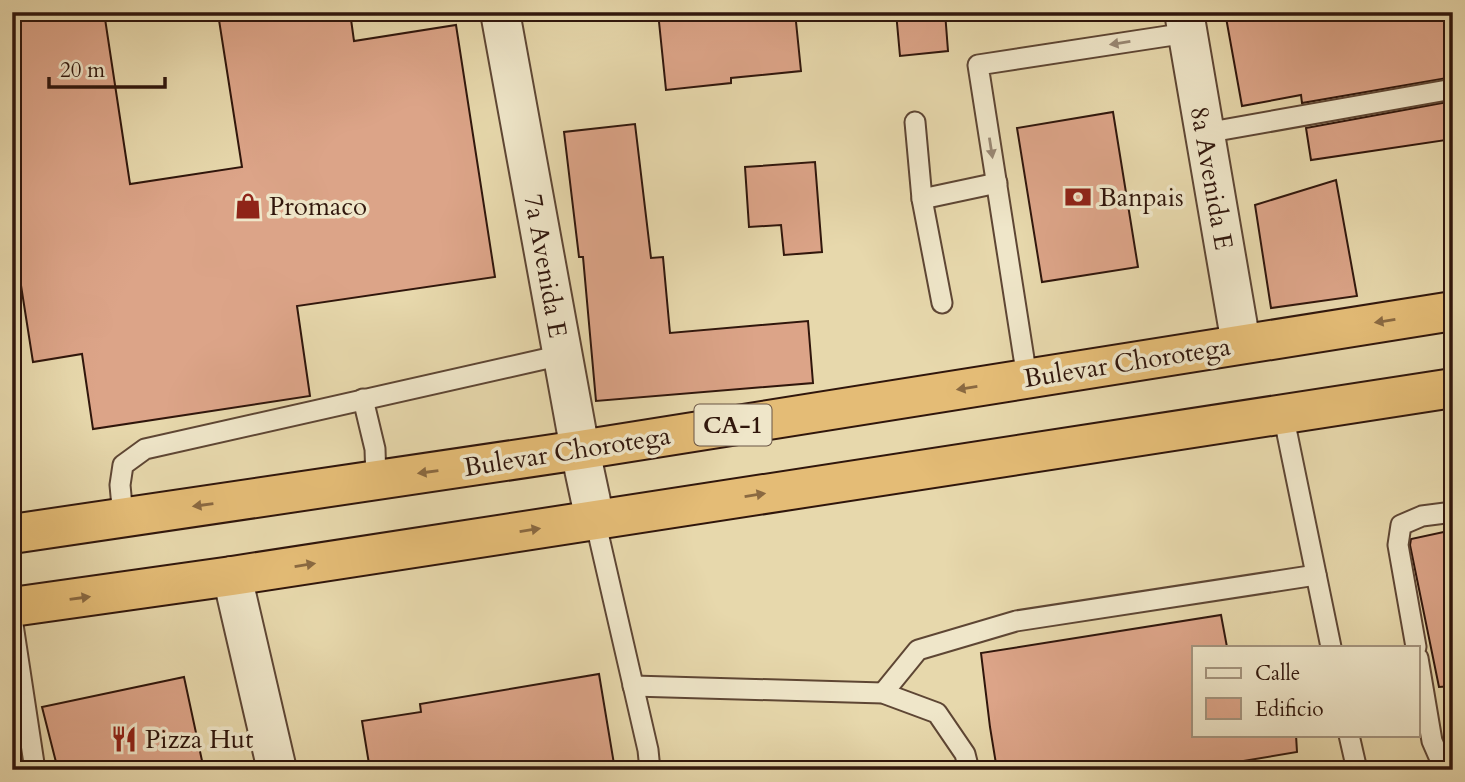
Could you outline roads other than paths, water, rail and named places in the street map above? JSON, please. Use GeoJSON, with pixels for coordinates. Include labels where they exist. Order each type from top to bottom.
{"type":"FeatureCollection","features":[{"type":"Feature","properties":{"kind":"highway","name":"Bulevar Chorotega"},"geometry":{"type":"LineString","coordinates":[[12,534],[580,450],[1453,311]]}},
{"type":"Feature","properties":{"kind":"highway"},"geometry":{"type":"LineString","coordinates":[[12,607],[232,576],[1453,388]]}},
{"type":"Feature","properties":{"kind":"street","name":"7a Avenida E"},"geometry":{"type":"LineString","coordinates":[[500,12],[562,355],[595,520]]}},
{"type":"Feature","properties":{"kind":"street","name":"8a Avenida E"},"geometry":{"type":"LineString","coordinates":[[1185,23],[1241,344]]}},
{"type":"Feature","properties":{"kind":"street"},"geometry":{"type":"LineString","coordinates":[[232,576],[277,770]]}},
{"type":"Feature","properties":{"kind":"lane"},"geometry":{"type":"LineString","coordinates":[[1027,378],[978,65],[1185,23]]}},
{"type":"Feature","properties":{"kind":"lane"},"geometry":{"type":"LineString","coordinates":[[1205,133],[1453,89]]}},
{"type":"Feature","properties":{"kind":"lane"},"geometry":{"type":"LineString","coordinates":[[915,122],[922,199],[942,303]]}},
{"type":"Feature","properties":{"kind":"lane"},"geometry":{"type":"LineString","coordinates":[[922,199],[996,183]]}},
{"type":"Feature","properties":{"kind":"lane"},"geometry":{"type":"LineString","coordinates":[[123,517],[120,485],[123,465],[145,449],[562,355]]}},
{"type":"Feature","properties":{"kind":"lane"},"geometry":{"type":"LineString","coordinates":[[363,399],[374,449],[376,480]]}},
{"type":"Feature","properties":{"kind":"lane"},"geometry":{"type":"LineString","coordinates":[[1283,414],[1331,646]]}},
{"type":"Feature","properties":{"kind":"lane"},"geometry":{"type":"LineString","coordinates":[[1416,646],[1398,545],[1401,525],[1422,516],[1453,512]]}},
{"type":"Feature","properties":{"kind":"lane"},"geometry":{"type":"LineString","coordinates":[[595,520],[648,750],[650,770]]}},
{"type":"Feature","properties":{"kind":"lane"},"geometry":{"type":"LineString","coordinates":[[883,693],[918,650],[1016,621],[1316,575]]}},
{"type":"Feature","properties":{"kind":"lane"},"geometry":{"type":"LineString","coordinates":[[12,618],[19,706],[35,770]]}},
{"type":"Feature","properties":{"kind":"lane"},"geometry":{"type":"LineString","coordinates":[[1420,670],[1432,741],[1439,757],[1453,758]]}},
{"type":"Feature","properties":{"kind":"lane"},"geometry":{"type":"LineString","coordinates":[[633,686],[883,693],[937,713],[965,754],[969,770]]}},
{"type":"Feature","properties":{"kind":"lane"},"geometry":{"type":"LineString","coordinates":[[1349,736],[1357,770]]}},
{"type":"Feature","properties":{"kind":"place","name":"Banpais"},"geometry":{"type":"Point","coordinates":[1078,197]}},
{"type":"Feature","properties":{"kind":"place","name":"Promaco"},"geometry":{"type":"Point","coordinates":[248,206]}},
{"type":"Feature","properties":{"kind":"place","name":"Pizza Hut"},"geometry":{"type":"Point","coordinates":[124,739]}}]}
